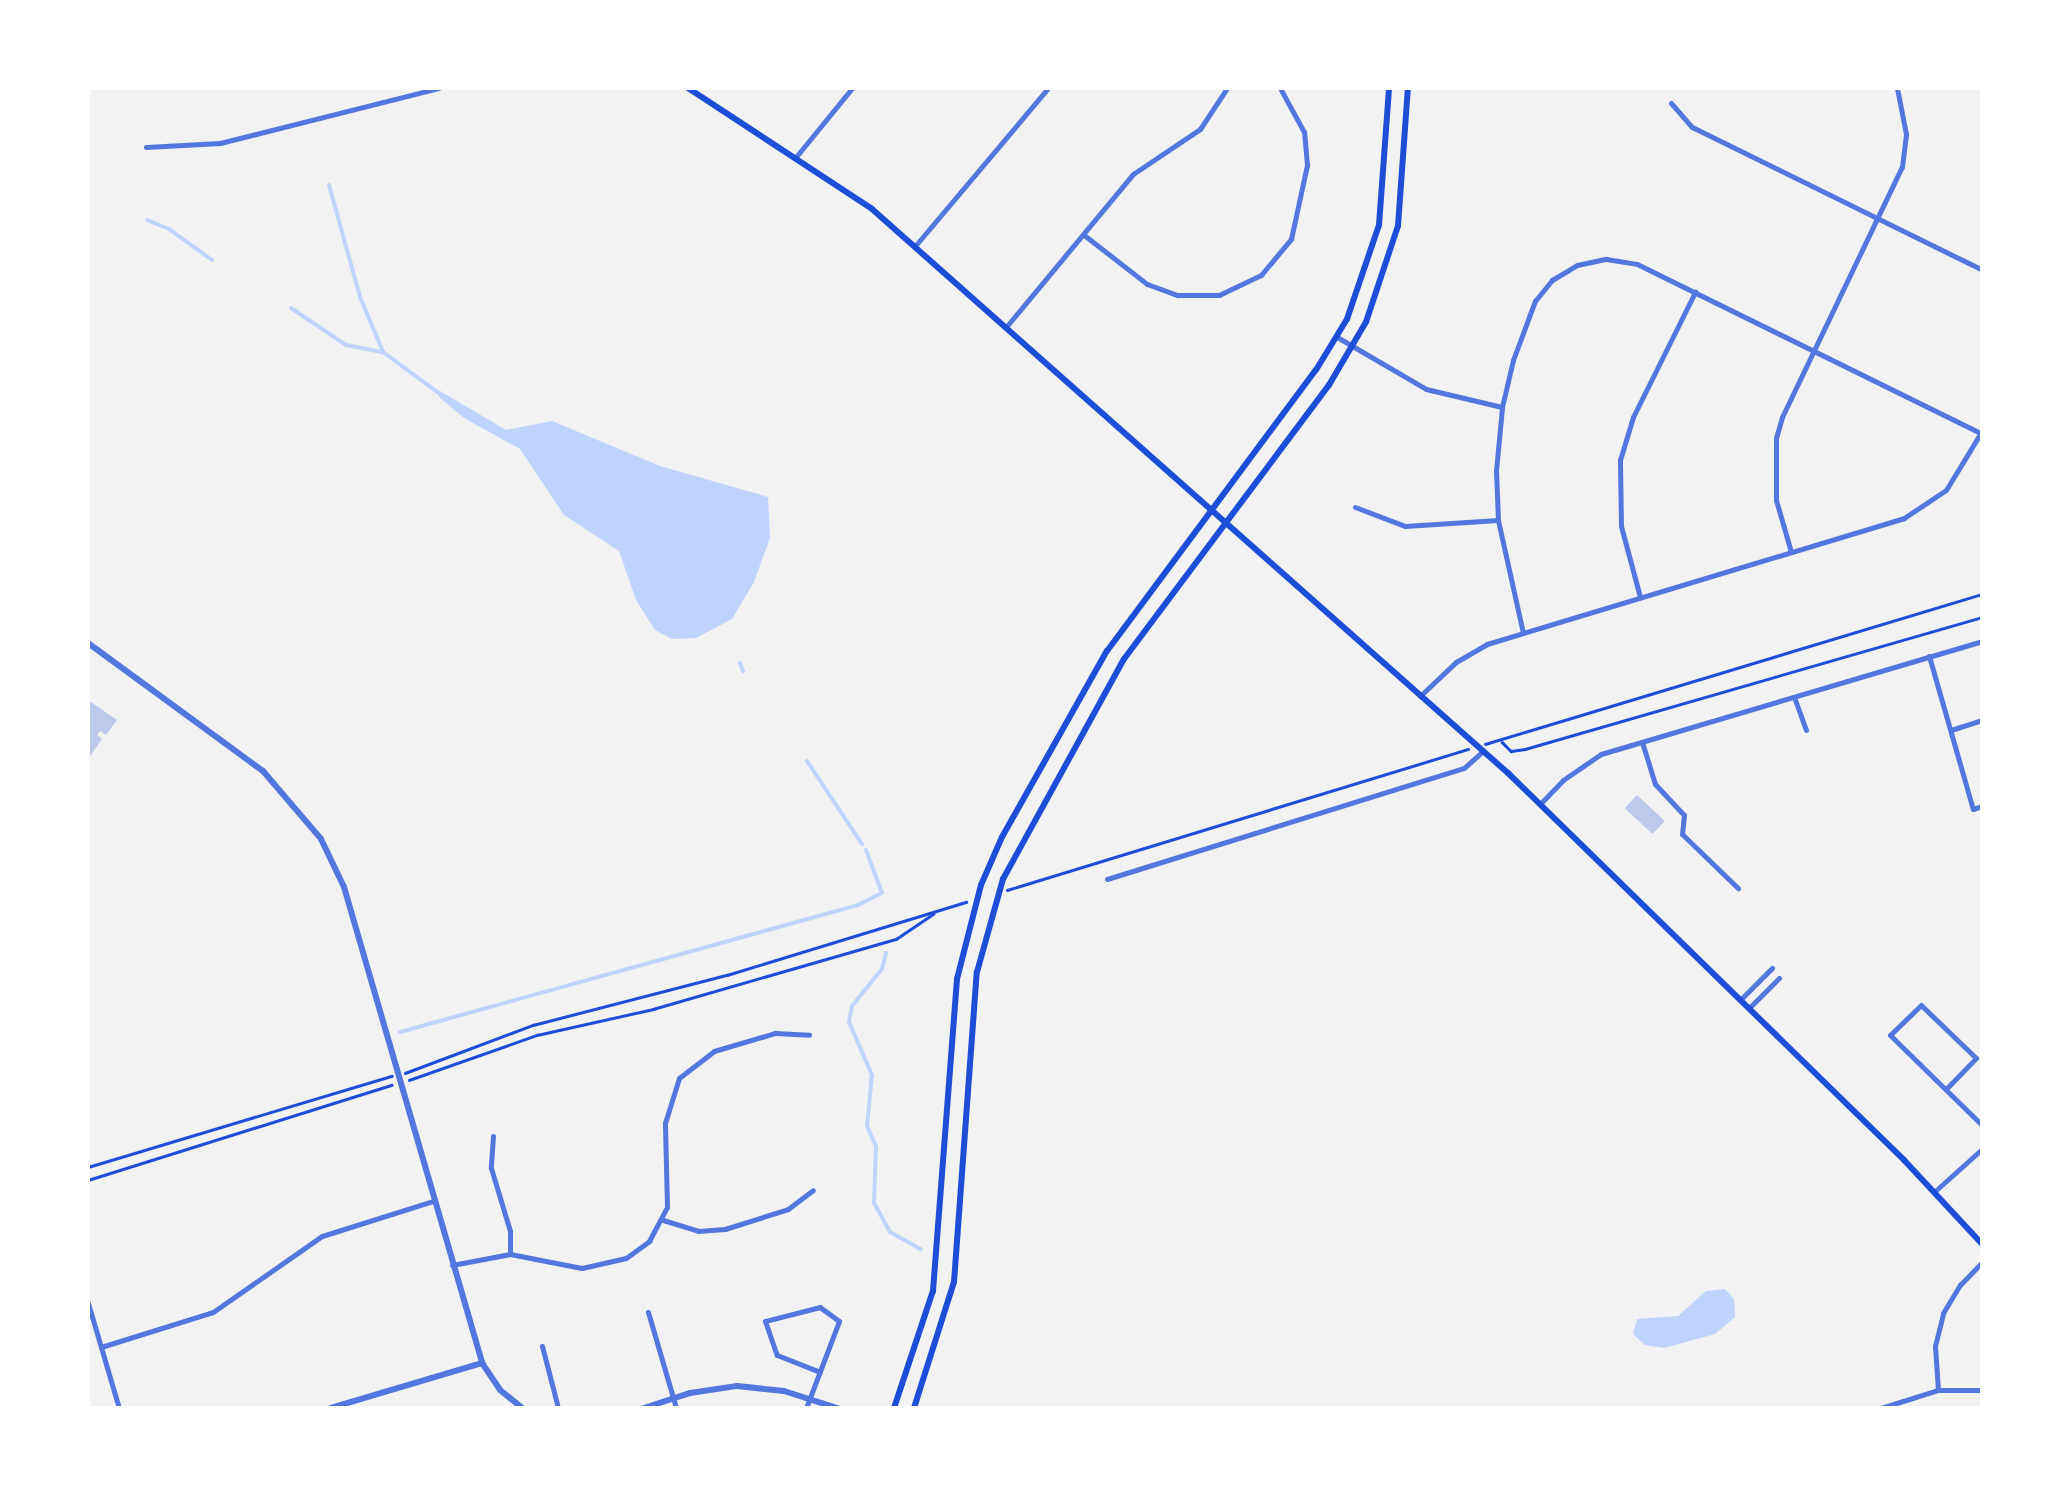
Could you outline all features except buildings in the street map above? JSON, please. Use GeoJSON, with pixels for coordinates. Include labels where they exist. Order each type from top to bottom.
{"type":"FeatureCollection","features":[{"type":"Feature","properties":{"kind":"main road"},"geometry":{"type":"LineString","coordinates":[[688,88],[702,91],[872,208],[1480,749],[1741,998],[1982,1244]]}},
{"type":"Feature","properties":{"kind":"main road"},"geometry":{"type":"LineString","coordinates":[[894,1408],[922,1332],[936,1270],[956,979],[972,909],[1002,837],[1087,683],[1336,337],[1362,282],[1379,225],[1389,88]]}},
{"type":"Feature","properties":{"kind":"main road"},"geometry":{"type":"LineString","coordinates":[[914,1408],[954,1282],[976,972],[990,915],[1016,852],[1103,692],[1353,347],[1380,288],[1398,226],[1408,88]]}},
{"type":"Feature","properties":{"kind":"street"},"geometry":{"type":"LineString","coordinates":[[146,147],[220,142],[438,88]]}},
{"type":"Feature","properties":{"kind":"street"},"geometry":{"type":"LineString","coordinates":[[795,158],[852,88]]}},
{"type":"Feature","properties":{"kind":"street"},"geometry":{"type":"LineString","coordinates":[[915,246],[1048,88]]}},
{"type":"Feature","properties":{"kind":"street"},"geometry":{"type":"LineString","coordinates":[[1006,327],[1133,174],[1200,129],[1227,88]]}},
{"type":"Feature","properties":{"kind":"street"},"geometry":{"type":"LineString","coordinates":[[1084,235],[1147,284],[1178,295],[1219,295],[1261,275],[1291,239],[1307,165],[1298,116],[1280,88]]}},
{"type":"Feature","properties":{"kind":"street"},"geometry":{"type":"LineString","coordinates":[[1791,552],[1776,500],[1773,460],[1782,417],[1897,182],[1905,151],[1905,116],[1897,88]]}},
{"type":"Feature","properties":{"kind":"street"},"geometry":{"type":"LineString","coordinates":[[1671,103],[1692,126],[1982,270]]}},
{"type":"Feature","properties":{"kind":"street"},"geometry":{"type":"LineString","coordinates":[[1420,696],[1470,652],[1919,510],[1958,476],[1982,433],[1621,260],[1592,260],[1564,272],[1535,300],[1513,360],[1502,406],[1496,471],[1498,520],[1522,633]]}},
{"type":"Feature","properties":{"kind":"street"},"geometry":{"type":"LineString","coordinates":[[1640,598],[1620,526],[1620,460],[1633,417],[1694,292]]}},
{"type":"Feature","properties":{"kind":"street"},"geometry":{"type":"LineString","coordinates":[[1336,337],[1426,389],[1502,406]]}},
{"type":"Feature","properties":{"kind":"street"},"geometry":{"type":"LineString","coordinates":[[1355,508],[1405,526],[1498,520]]}},
{"type":"Feature","properties":{"kind":"street"},"geometry":{"type":"LineString","coordinates":[[1540,804],[1582,764],[1642,742],[1982,640]]}},
{"type":"Feature","properties":{"kind":"street"},"geometry":{"type":"LineString","coordinates":[[88,643],[264,771],[312,824],[344,888],[482,1363],[500,1390],[522,1408]]}},
{"type":"Feature","properties":{"kind":"street"},"geometry":{"type":"LineString","coordinates":[[1929,656],[1974,810],[1982,806]]}},
{"type":"Feature","properties":{"kind":"street"},"geometry":{"type":"LineString","coordinates":[[1794,697],[1806,730]]}},
{"type":"Feature","properties":{"kind":"street"},"geometry":{"type":"LineString","coordinates":[[1951,730],[1982,720]]}},
{"type":"Feature","properties":{"kind":"street"},"geometry":{"type":"LineString","coordinates":[[1642,742],[1655,784],[1684,816],[1682,834],[1738,888]]}},
{"type":"Feature","properties":{"kind":"street"},"geometry":{"type":"LineString","coordinates":[[1107,879],[1464,768],[1480,749]]}},
{"type":"Feature","properties":{"kind":"street"},"geometry":{"type":"LineString","coordinates":[[1741,998],[1772,968]]}},
{"type":"Feature","properties":{"kind":"street"},"geometry":{"type":"LineString","coordinates":[[1750,1007],[1779,978]]}},
{"type":"Feature","properties":{"kind":"street"},"geometry":{"type":"LineString","coordinates":[[1946,1089],[1976,1058],[1921,1004],[1890,1035],[1982,1125]]}},
{"type":"Feature","properties":{"kind":"street"},"geometry":{"type":"LineString","coordinates":[[452,1264],[510,1254],[598,1268],[638,1250],[662,1220],[670,1193],[666,1108],[680,1078],[714,1051],[775,1033],[809,1036]]}},
{"type":"Feature","properties":{"kind":"street"},"geometry":{"type":"LineString","coordinates":[[493,1136],[491,1168],[510,1231],[510,1254]]}},
{"type":"Feature","properties":{"kind":"street"},"geometry":{"type":"LineString","coordinates":[[1934,1192],[1982,1149]]}},
{"type":"Feature","properties":{"kind":"street"},"geometry":{"type":"LineString","coordinates":[[662,1220],[698,1231],[725,1228],[788,1209],[814,1190]]}},
{"type":"Feature","properties":{"kind":"street"},"geometry":{"type":"LineString","coordinates":[[101,1347],[213,1312],[322,1236],[433,1201]]}},
{"type":"Feature","properties":{"kind":"street"},"geometry":{"type":"LineString","coordinates":[[1938,1390],[1935,1346],[1942,1313],[1960,1285],[1982,1262]]}},
{"type":"Feature","properties":{"kind":"street"},"geometry":{"type":"LineString","coordinates":[[88,1303],[120,1408]]}},
{"type":"Feature","properties":{"kind":"street"},"geometry":{"type":"LineString","coordinates":[[806,1408],[820,1372],[839,1322],[820,1307],[765,1321],[777,1355],[820,1372]]}},
{"type":"Feature","properties":{"kind":"street"},"geometry":{"type":"LineString","coordinates":[[648,1312],[676,1408]]}},
{"type":"Feature","properties":{"kind":"street"},"geometry":{"type":"LineString","coordinates":[[542,1346],[558,1408]]}},
{"type":"Feature","properties":{"kind":"street"},"geometry":{"type":"LineString","coordinates":[[331,1408],[482,1363]]}},
{"type":"Feature","properties":{"kind":"street"},"geometry":{"type":"LineString","coordinates":[[644,1408],[737,1386],[810,1398],[837,1408]]}},
{"type":"Feature","properties":{"kind":"street"},"geometry":{"type":"LineString","coordinates":[[1882,1408],[1938,1390],[1982,1390]]}},
{"type":"Feature","properties":{"kind":"path"},"geometry":{"type":"LineString","coordinates":[[1032,882],[1982,594]]}},
{"type":"Feature","properties":{"kind":"path"},"geometry":{"type":"LineString","coordinates":[[1501,740],[1511,752],[1525,749],[1982,617]]}},
{"type":"Feature","properties":{"kind":"path"},"geometry":{"type":"LineString","coordinates":[[88,1168],[398,1078],[552,1031],[653,1010],[896,939],[938,910],[696,984],[533,1025],[398,1078],[329,1108],[88,1180]]}},
{"type":"Feature","properties":{"kind":"water"},"geometry":{"type":"Polygon","coordinates":[[[440,391],[506,430],[552,421],[660,466],[768,497],[770,538],[754,582],[732,619],[696,638],[672,639],[655,630],[636,600],[619,551],[564,515],[520,449],[464,418],[439,397],[440,391]]]}},
{"type":"Feature","properties":{"kind":"water"},"geometry":{"type":"Polygon","coordinates":[[[1725,1289],[1734,1299],[1735,1317],[1715,1334],[1664,1348],[1645,1345],[1633,1334],[1637,1319],[1678,1316],[1706,1291],[1725,1289]]]}},
{"type":"Feature","properties":{"kind":"waterway"},"geometry":{"type":"LineString","coordinates":[[329,185],[360,297],[383,352],[440,394]]}},
{"type":"Feature","properties":{"kind":"waterway"},"geometry":{"type":"LineString","coordinates":[[147,220],[169,229],[212,260]]}},
{"type":"Feature","properties":{"kind":"waterway"},"geometry":{"type":"LineString","coordinates":[[291,308],[346,345],[383,352]]}},
{"type":"Feature","properties":{"kind":"waterway"},"geometry":{"type":"LineString","coordinates":[[740,663],[743,671]]}},
{"type":"Feature","properties":{"kind":"waterway"},"geometry":{"type":"LineString","coordinates":[[807,761],[862,844]]}},
{"type":"Feature","properties":{"kind":"waterway"},"geometry":{"type":"LineString","coordinates":[[400,1032],[858,905],[882,893],[866,850]]}},
{"type":"Feature","properties":{"kind":"waterway"},"geometry":{"type":"LineString","coordinates":[[886,953],[882,969],[852,1006],[849,1022],[872,1075],[867,1126],[876,1146],[874,1203],[890,1232],[921,1249]]}}]}
